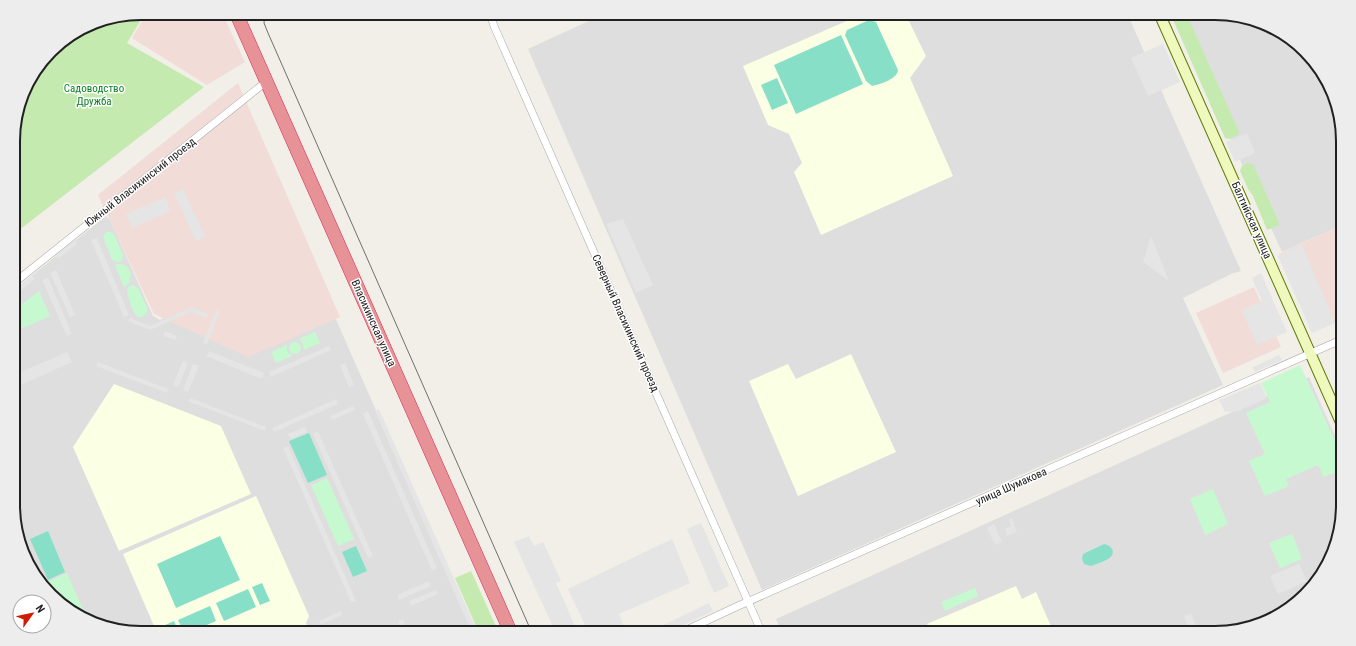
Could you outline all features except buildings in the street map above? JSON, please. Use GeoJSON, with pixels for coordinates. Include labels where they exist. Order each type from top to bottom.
{"type":"FeatureCollection","features":[{"type":"Feature","properties":{"kind":"highway","name":"Власихинская улица"},"geometry":{"type":"LineString","coordinates":[[239,20],[508,626]]}},
{"type":"Feature","properties":{"kind":"main road"},"geometry":{"type":"LineString","coordinates":[[242,20],[243,28]]}},
{"type":"Feature","properties":{"kind":"main road","name":"Балтийская улица"},"geometry":{"type":"LineString","coordinates":[[1162,20],[1336,412]]}},
{"type":"Feature","properties":{"kind":"street","name":"Северный Власихинский проезд"},"geometry":{"type":"LineString","coordinates":[[493,20],[759,626]]}},
{"type":"Feature","properties":{"kind":"street","name":"Южный Власихинский проезд"},"geometry":{"type":"LineString","coordinates":[[20,278],[267,81]]}},
{"type":"Feature","properties":{"kind":"street","name":"улица Шумакова"},"geometry":{"type":"LineString","coordinates":[[695,626],[1336,342]]}},
{"type":"Feature","properties":{"kind":"shaded area"},"geometry":{"type":"Polygon","coordinates":[[[143,20],[225,20],[245,62],[207,85],[132,38],[143,20]]]}},
{"type":"Feature","properties":{"kind":"shaded area"},"geometry":{"type":"Polygon","coordinates":[[[591,20],[1130,20],[1241,271],[1231,274],[1183,298],[1223,385],[762,590],[528,49],[591,20]]]}},
{"type":"Feature","properties":{"kind":"shaded area"},"geometry":{"type":"Polygon","coordinates":[[[849,20],[908,20],[926,56],[910,78],[953,176],[821,235],[794,172],[802,163],[789,134],[768,125],[743,66],[849,20]]]}},
{"type":"Feature","properties":{"kind":"shaded area"},"geometry":{"type":"Polygon","coordinates":[[[1176,20],[1223,20],[1238,22],[1261,29],[1289,45],[1301,55],[1311,67],[1327,95],[1335,125],[1336,228],[1282,252],[1176,20]]]}},
{"type":"Feature","properties":{"kind":"shaded area"},"geometry":{"type":"Polygon","coordinates":[[[1163,44],[1180,82],[1148,96],[1131,58],[1163,44]]]}},
{"type":"Feature","properties":{"kind":"shaded area"},"geometry":{"type":"Polygon","coordinates":[[[238,83],[340,317],[248,357],[154,314],[98,195],[238,83]]]}},
{"type":"Feature","properties":{"kind":"shaded area"},"geometry":{"type":"Polygon","coordinates":[[[1247,133],[1255,153],[1235,162],[1226,142],[1247,133]]]}},
{"type":"Feature","properties":{"kind":"shaded area"},"geometry":{"type":"Polygon","coordinates":[[[183,189],[205,236],[196,241],[174,193],[183,189]]]}},
{"type":"Feature","properties":{"kind":"shaded area"},"geometry":{"type":"Polygon","coordinates":[[[165,197],[171,211],[132,228],[126,214],[165,197]]]}},
{"type":"Feature","properties":{"kind":"shaded area"},"geometry":{"type":"Polygon","coordinates":[[[106,216],[110,220],[153,316],[160,320],[212,297],[301,240],[471,626],[141,626],[118,624],[95,617],[67,601],[55,591],[36,565],[29,551],[21,521],[20,285],[106,216]]]}},
{"type":"Feature","properties":{"kind":"shaded area"},"geometry":{"type":"Polygon","coordinates":[[[623,219],[653,285],[636,293],[606,224],[623,219]]]}},
{"type":"Feature","properties":{"kind":"shaded area"},"geometry":{"type":"Polygon","coordinates":[[[1336,228],[1336,322],[1313,332],[1279,254],[1336,228]]]}},
{"type":"Feature","properties":{"kind":"shaded area"},"geometry":{"type":"Polygon","coordinates":[[[1151,236],[1169,281],[1143,262],[1151,236]]]}},
{"type":"Feature","properties":{"kind":"shaded area"},"geometry":{"type":"Polygon","coordinates":[[[97,238],[129,315],[124,317],[91,240],[97,238]]]}},
{"type":"Feature","properties":{"kind":"shaded area"},"geometry":{"type":"Polygon","coordinates":[[[74,240],[77,244],[58,259],[55,255],[74,240]]]}},
{"type":"Feature","properties":{"kind":"shaded area"},"geometry":{"type":"Polygon","coordinates":[[[1302,245],[1335,323],[1312,333],[1278,256],[1302,245]]]}},
{"type":"Feature","properties":{"kind":"shaded area"},"geometry":{"type":"Polygon","coordinates":[[[56,270],[75,315],[70,317],[50,273],[56,270]]]}},
{"type":"Feature","properties":{"kind":"shaded area"},"geometry":{"type":"Polygon","coordinates":[[[1261,273],[1287,332],[1257,345],[1242,310],[1262,301],[1252,278],[1261,273]]]}},
{"type":"Feature","properties":{"kind":"shaded area"},"geometry":{"type":"Polygon","coordinates":[[[32,275],[35,279],[20,291],[20,285],[32,275]]]}},
{"type":"Feature","properties":{"kind":"shaded area"},"geometry":{"type":"Polygon","coordinates":[[[48,278],[72,334],[67,336],[42,280],[48,278]]]}},
{"type":"Feature","properties":{"kind":"shaded area"},"geometry":{"type":"Polygon","coordinates":[[[1254,287],[1281,347],[1223,373],[1196,313],[1254,287]]]}},
{"type":"Feature","properties":{"kind":"shaded area"},"geometry":{"type":"Polygon","coordinates":[[[192,307],[208,314],[206,318],[191,312],[150,330],[128,321],[130,318],[150,326],[192,307]]]}},
{"type":"Feature","properties":{"kind":"shaded area"},"geometry":{"type":"Polygon","coordinates":[[[216,310],[220,311],[207,344],[203,343],[216,310]]]}},
{"type":"Feature","properties":{"kind":"shaded area"},"geometry":{"type":"Polygon","coordinates":[[[165,331],[177,336],[175,340],[163,336],[165,331]]]}},
{"type":"Feature","properties":{"kind":"shaded area"},"geometry":{"type":"Polygon","coordinates":[[[329,346],[331,350],[271,377],[269,372],[329,346]]]}},
{"type":"Feature","properties":{"kind":"shaded area"},"geometry":{"type":"Polygon","coordinates":[[[209,351],[264,373],[262,379],[206,356],[209,351]]]}},
{"type":"Feature","properties":{"kind":"shaded area"},"geometry":{"type":"Polygon","coordinates":[[[67,352],[72,362],[20,385],[20,372],[67,352]]]}},
{"type":"Feature","properties":{"kind":"shaded area"},"geometry":{"type":"Polygon","coordinates":[[[851,354],[896,452],[798,496],[749,381],[788,364],[796,379],[851,354]]]}},
{"type":"Feature","properties":{"kind":"shaded area"},"geometry":{"type":"Polygon","coordinates":[[[1279,355],[1282,360],[1255,372],[1253,367],[1279,355]]]}},
{"type":"Feature","properties":{"kind":"shaded area"},"geometry":{"type":"Polygon","coordinates":[[[183,361],[188,363],[178,387],[173,385],[183,361]]]}},
{"type":"Feature","properties":{"kind":"shaded area"},"geometry":{"type":"Polygon","coordinates":[[[98,362],[168,389],[167,393],[96,366],[98,362]]]}},
{"type":"Feature","properties":{"kind":"shaded area"},"geometry":{"type":"Polygon","coordinates":[[[345,363],[354,385],[349,387],[340,365],[345,363]]]}},
{"type":"Feature","properties":{"kind":"shaded area"},"geometry":{"type":"Polygon","coordinates":[[[193,364],[199,366],[188,392],[183,390],[193,364]]]}},
{"type":"Feature","properties":{"kind":"shaded area"},"geometry":{"type":"Polygon","coordinates":[[[1309,377],[1336,438],[1335,521],[1327,551],[1311,579],[1301,591],[1275,610],[1246,622],[1223,626],[779,626],[776,619],[1309,377]]]}},
{"type":"Feature","properties":{"kind":"shaded area"},"geometry":{"type":"Polygon","coordinates":[[[1260,383],[1267,398],[1238,411],[1225,412],[1219,400],[1260,383]]]}},
{"type":"Feature","properties":{"kind":"shaded area"},"geometry":{"type":"Polygon","coordinates":[[[114,384],[221,426],[251,494],[119,551],[73,447],[114,384]]]}},
{"type":"Feature","properties":{"kind":"shaded area"},"geometry":{"type":"Polygon","coordinates":[[[190,398],[266,427],[265,431],[188,401],[190,398]]]}},
{"type":"Feature","properties":{"kind":"shaded area"},"geometry":{"type":"Polygon","coordinates":[[[336,399],[338,404],[274,432],[272,428],[336,399]]]}},
{"type":"Feature","properties":{"kind":"shaded area"},"geometry":{"type":"Polygon","coordinates":[[[353,406],[355,410],[332,420],[330,416],[353,406]]]}},
{"type":"Feature","properties":{"kind":"shaded area"},"geometry":{"type":"Polygon","coordinates":[[[379,409],[475,626],[469,626],[375,411],[379,409]]]}},
{"type":"Feature","properties":{"kind":"shaded area"},"geometry":{"type":"Polygon","coordinates":[[[368,411],[437,568],[432,571],[363,414],[368,411]]]}},
{"type":"Feature","properties":{"kind":"shaded area"},"geometry":{"type":"Polygon","coordinates":[[[305,427],[307,432],[291,439],[288,434],[305,427]]]}},
{"type":"Feature","properties":{"kind":"shaded area"},"geometry":{"type":"Polygon","coordinates":[[[318,431],[373,556],[368,558],[313,434],[318,431]]]}},
{"type":"Feature","properties":{"kind":"shaded area"},"geometry":{"type":"Polygon","coordinates":[[[288,446],[356,601],[351,602],[283,448],[288,446]]]}},
{"type":"Feature","properties":{"kind":"shaded area"},"geometry":{"type":"Polygon","coordinates":[[[256,496],[309,616],[306,623],[307,626],[154,626],[123,554],[256,496]]]}},
{"type":"Feature","properties":{"kind":"shaded area"},"geometry":{"type":"Polygon","coordinates":[[[1012,518],[1017,532],[1007,536],[1005,529],[1011,526],[1009,520],[1012,518]]]}},
{"type":"Feature","properties":{"kind":"shaded area"},"geometry":{"type":"Polygon","coordinates":[[[701,523],[729,586],[714,593],[687,529],[701,523]]]}},
{"type":"Feature","properties":{"kind":"shaded area"},"geometry":{"type":"Polygon","coordinates":[[[994,524],[1002,542],[995,545],[987,528],[994,524]]]}},
{"type":"Feature","properties":{"kind":"shaded area"},"geometry":{"type":"Polygon","coordinates":[[[529,536],[534,546],[543,542],[561,581],[556,583],[575,626],[553,626],[514,542],[529,536]]]}},
{"type":"Feature","properties":{"kind":"shaded area"},"geometry":{"type":"Polygon","coordinates":[[[672,539],[690,583],[619,614],[623,626],[586,626],[568,589],[672,539]]]}},
{"type":"Feature","properties":{"kind":"shaded area"},"geometry":{"type":"Polygon","coordinates":[[[1299,564],[1307,581],[1278,594],[1270,576],[1299,564]]]}},
{"type":"Feature","properties":{"kind":"shaded area"},"geometry":{"type":"Polygon","coordinates":[[[429,581],[431,586],[399,600],[397,595],[429,581]]]}},
{"type":"Feature","properties":{"kind":"shaded area"},"geometry":{"type":"Polygon","coordinates":[[[1016,586],[1022,599],[1036,592],[1051,626],[928,626],[927,624],[1016,586]]]}},
{"type":"Feature","properties":{"kind":"shaded area"},"geometry":{"type":"Polygon","coordinates":[[[436,590],[438,594],[411,606],[409,601],[436,590]]]}},
{"type":"Feature","properties":{"kind":"shaded area"},"geometry":{"type":"Polygon","coordinates":[[[709,603],[713,611],[682,626],[661,626],[709,603]]]}},
{"type":"Feature","properties":{"kind":"shaded area"},"geometry":{"type":"Polygon","coordinates":[[[341,611],[342,615],[321,625],[319,621],[341,611]]]}},
{"type":"Feature","properties":{"kind":"shaded area"},"geometry":{"type":"Polygon","coordinates":[[[1191,613],[1196,626],[1188,626],[1184,616],[1191,613]]]}},
{"type":"Feature","properties":{"kind":"shaded area"},"geometry":{"type":"Polygon","coordinates":[[[403,619],[406,626],[400,626],[398,621],[403,619]]]}},
{"type":"Feature","properties":{"kind":"green space","name":"Садоводство Дружба"},"geometry":{"type":"Polygon","coordinates":[[[141,20],[127,43],[204,87],[20,229],[20,133],[24,110],[29,95],[40,74],[55,55],[67,45],[88,32],[102,26],[118,22],[141,20]]]}},
{"type":"Feature","properties":{"kind":"green space"},"geometry":{"type":"Polygon","coordinates":[[[869,20],[876,22],[898,70],[892,78],[872,86],[866,81],[845,35],[847,30],[869,20]]]}},
{"type":"Feature","properties":{"kind":"green space"},"geometry":{"type":"Polygon","coordinates":[[[1173,20],[1189,20],[1240,134],[1229,139],[1225,138],[1173,20]]]}},
{"type":"Feature","properties":{"kind":"green space"},"geometry":{"type":"Polygon","coordinates":[[[841,35],[863,84],[796,114],[774,65],[841,35]]]}},
{"type":"Feature","properties":{"kind":"green space"},"geometry":{"type":"Polygon","coordinates":[[[777,78],[788,103],[772,110],[761,85],[777,78]]]}},
{"type":"Feature","properties":{"kind":"green space"},"geometry":{"type":"Polygon","coordinates":[[[1247,163],[1253,164],[1280,225],[1267,230],[1253,196],[1248,189],[1240,171],[1242,166],[1247,163]]]}},
{"type":"Feature","properties":{"kind":"green space"},"geometry":{"type":"Polygon","coordinates":[[[107,232],[114,234],[123,255],[122,260],[119,262],[112,260],[104,239],[104,235],[107,232]]]}},
{"type":"Feature","properties":{"kind":"green space"},"geometry":{"type":"Polygon","coordinates":[[[118,264],[126,266],[131,274],[129,283],[124,287],[115,265],[118,264]]]}},
{"type":"Feature","properties":{"kind":"green space"},"geometry":{"type":"Polygon","coordinates":[[[132,285],[138,288],[147,308],[147,313],[142,317],[136,315],[129,301],[127,289],[132,285]]]}},
{"type":"Feature","properties":{"kind":"green space"},"geometry":{"type":"Polygon","coordinates":[[[39,291],[50,316],[20,329],[20,305],[39,291]]]}},
{"type":"Feature","properties":{"kind":"green space"},"geometry":{"type":"Polygon","coordinates":[[[315,332],[320,343],[304,350],[303,344],[299,339],[315,332]]]}},
{"type":"Feature","properties":{"kind":"green space"},"geometry":{"type":"Polygon","coordinates":[[[293,342],[297,342],[301,348],[297,354],[293,354],[289,350],[289,346],[293,342]]]}},
{"type":"Feature","properties":{"kind":"green space"},"geometry":{"type":"Polygon","coordinates":[[[287,345],[287,351],[292,356],[276,363],[271,352],[287,345]]]}},
{"type":"Feature","properties":{"kind":"green space"},"geometry":{"type":"Polygon","coordinates":[[[1300,365],[1336,443],[1336,472],[1324,477],[1318,465],[1286,479],[1289,486],[1265,496],[1249,461],[1265,454],[1246,413],[1270,402],[1261,383],[1300,365]]]}},
{"type":"Feature","properties":{"kind":"green space"},"geometry":{"type":"Polygon","coordinates":[[[309,433],[327,475],[308,483],[289,441],[309,433]]]}},
{"type":"Feature","properties":{"kind":"green space"},"geometry":{"type":"Polygon","coordinates":[[[327,478],[354,539],[338,546],[311,485],[327,478]]]}},
{"type":"Feature","properties":{"kind":"green space"},"geometry":{"type":"Polygon","coordinates":[[[1213,489],[1228,524],[1205,535],[1190,499],[1213,489]]]}},
{"type":"Feature","properties":{"kind":"green space"},"geometry":{"type":"Polygon","coordinates":[[[48,531],[65,572],[48,580],[30,539],[48,531]]]}},
{"type":"Feature","properties":{"kind":"green space"},"geometry":{"type":"Polygon","coordinates":[[[1292,534],[1302,559],[1280,568],[1269,543],[1292,534]]]}},
{"type":"Feature","properties":{"kind":"green space"},"geometry":{"type":"Polygon","coordinates":[[[220,536],[240,580],[176,608],[157,564],[220,536]]]}},
{"type":"Feature","properties":{"kind":"green space"},"geometry":{"type":"Polygon","coordinates":[[[1104,544],[1112,549],[1112,555],[1109,558],[1091,566],[1084,564],[1082,559],[1083,554],[1104,544]]]}},
{"type":"Feature","properties":{"kind":"green space"},"geometry":{"type":"Polygon","coordinates":[[[356,546],[367,571],[353,577],[342,552],[356,546]]]}},
{"type":"Feature","properties":{"kind":"green space"},"geometry":{"type":"Polygon","coordinates":[[[471,571],[496,626],[476,626],[455,578],[471,571]]]}},
{"type":"Feature","properties":{"kind":"green space"},"geometry":{"type":"Polygon","coordinates":[[[67,573],[84,611],[67,601],[55,591],[47,582],[67,573]]]}},
{"type":"Feature","properties":{"kind":"green space"},"geometry":{"type":"Polygon","coordinates":[[[262,583],[270,601],[260,605],[252,587],[262,583]]]}},
{"type":"Feature","properties":{"kind":"green space"},"geometry":{"type":"Polygon","coordinates":[[[975,588],[978,596],[945,611],[941,602],[975,588]]]}},
{"type":"Feature","properties":{"kind":"green space"},"geometry":{"type":"Polygon","coordinates":[[[248,589],[256,607],[224,621],[216,603],[248,589]]]}},
{"type":"Feature","properties":{"kind":"green space"},"geometry":{"type":"Polygon","coordinates":[[[210,606],[216,621],[204,626],[181,626],[178,620],[210,606]]]}},
{"type":"Feature","properties":{"kind":"green space"},"geometry":{"type":"Polygon","coordinates":[[[174,621],[176,626],[163,626],[174,621]]]}},
{"type":"Feature","properties":{"kind":"tram line"},"geometry":{"type":"LineString","coordinates":[[264,20],[268,33],[529,626]]}}]}
